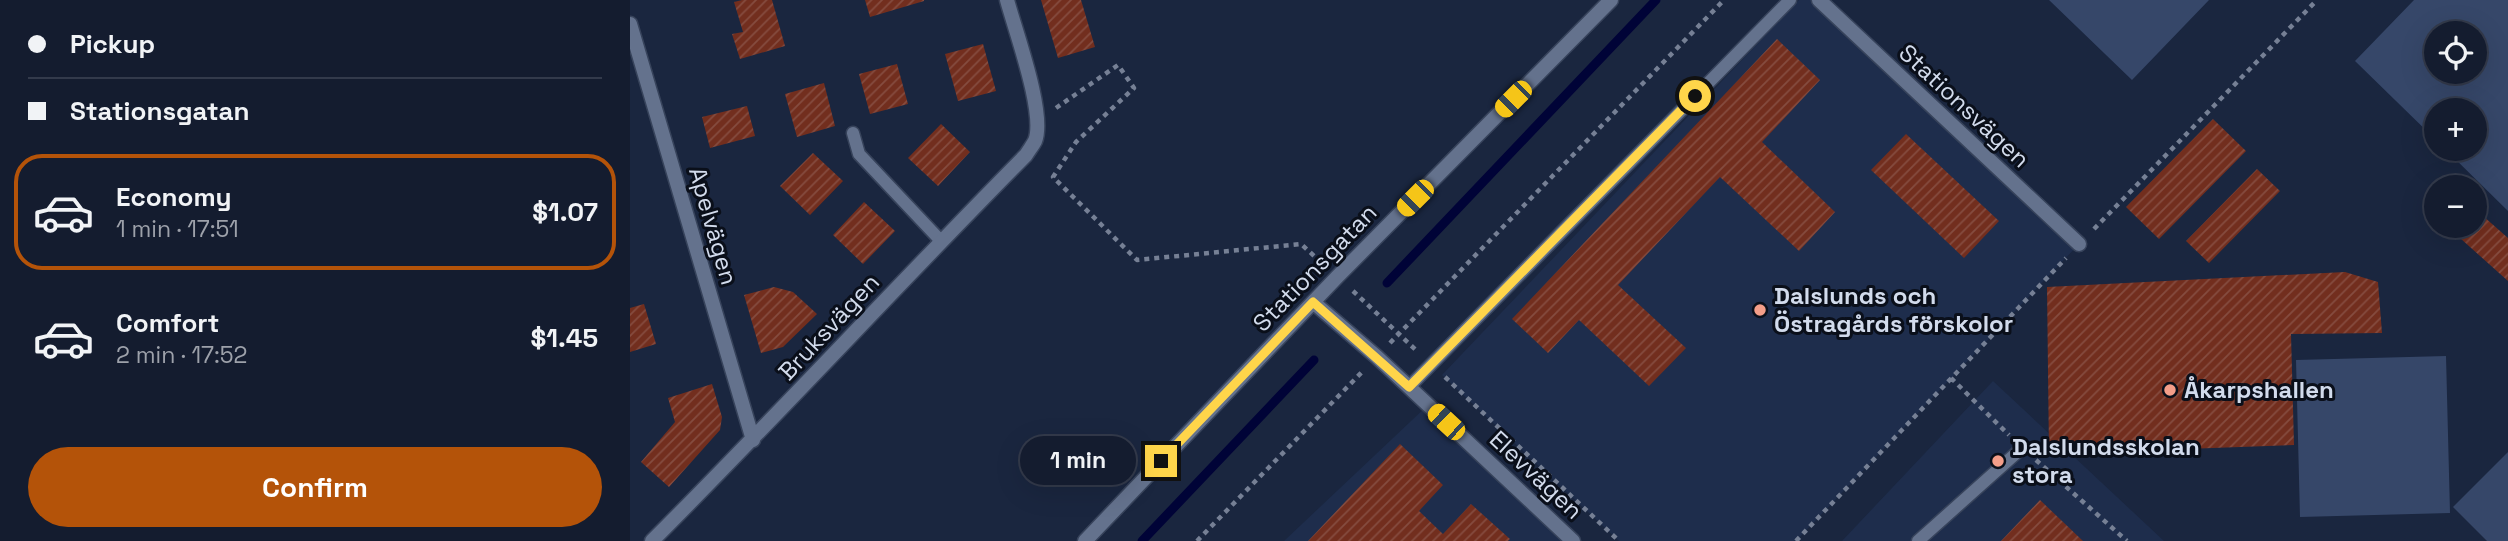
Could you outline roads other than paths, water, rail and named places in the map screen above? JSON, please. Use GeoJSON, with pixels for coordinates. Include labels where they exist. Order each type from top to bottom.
{"type":"FeatureCollection","features":[{"type":"Feature","properties":{"kind":"street","name":"Bruksvägen"},"geometry":{"type":"LineString","coordinates":[[652,541],[753,440],[1026,155],[1036,140],[1038,120],[1007,0]]}},
{"type":"Feature","properties":{"kind":"street","name":"Stationsgatan"},"geometry":{"type":"LineString","coordinates":[[1085,541],[1337,277],[1611,0]]}},
{"type":"Feature","properties":{"kind":"street","name":"Stationsvägen"},"geometry":{"type":"LineString","coordinates":[[1818,0],[2078,244]]}},
{"type":"Feature","properties":{"kind":"street","name":"Apelvägen"},"geometry":{"type":"LineString","coordinates":[[630,24],[753,440]]}},
{"type":"Feature","properties":{"kind":"street","name":"Elevvägen"},"geometry":{"type":"LineString","coordinates":[[1313,302],[1377,357],[1573,541]]}},
{"type":"Feature","properties":{"kind":"lane"},"geometry":{"type":"LineString","coordinates":[[1409,387],[1790,0]]}},
{"type":"Feature","properties":{"kind":"lane"},"geometry":{"type":"LineString","coordinates":[[853,133],[859,154],[941,241]]}},
{"type":"Feature","properties":{"kind":"lane"},"geometry":{"type":"LineString","coordinates":[[1918,541],[2022,448]]}},
{"type":"Feature","properties":{"kind":"waterway"},"geometry":{"type":"LineString","coordinates":[[1387,283],[1656,0]]}},
{"type":"Feature","properties":{"kind":"waterway"},"geometry":{"type":"LineString","coordinates":[[1142,541],[1314,360]]}},
{"type":"Feature","properties":{"kind":"place","name":"Dalslunds och Östragårds förskolor"},"geometry":{"type":"Point","coordinates":[1760,310]}},
{"type":"Feature","properties":{"kind":"place","name":"Åkarpshallen"},"geometry":{"type":"Point","coordinates":[2170,390]}},
{"type":"Feature","properties":{"kind":"place","name":"Dalslundsskolan stora"},"geometry":{"type":"Point","coordinates":[1998,461]}}]}
